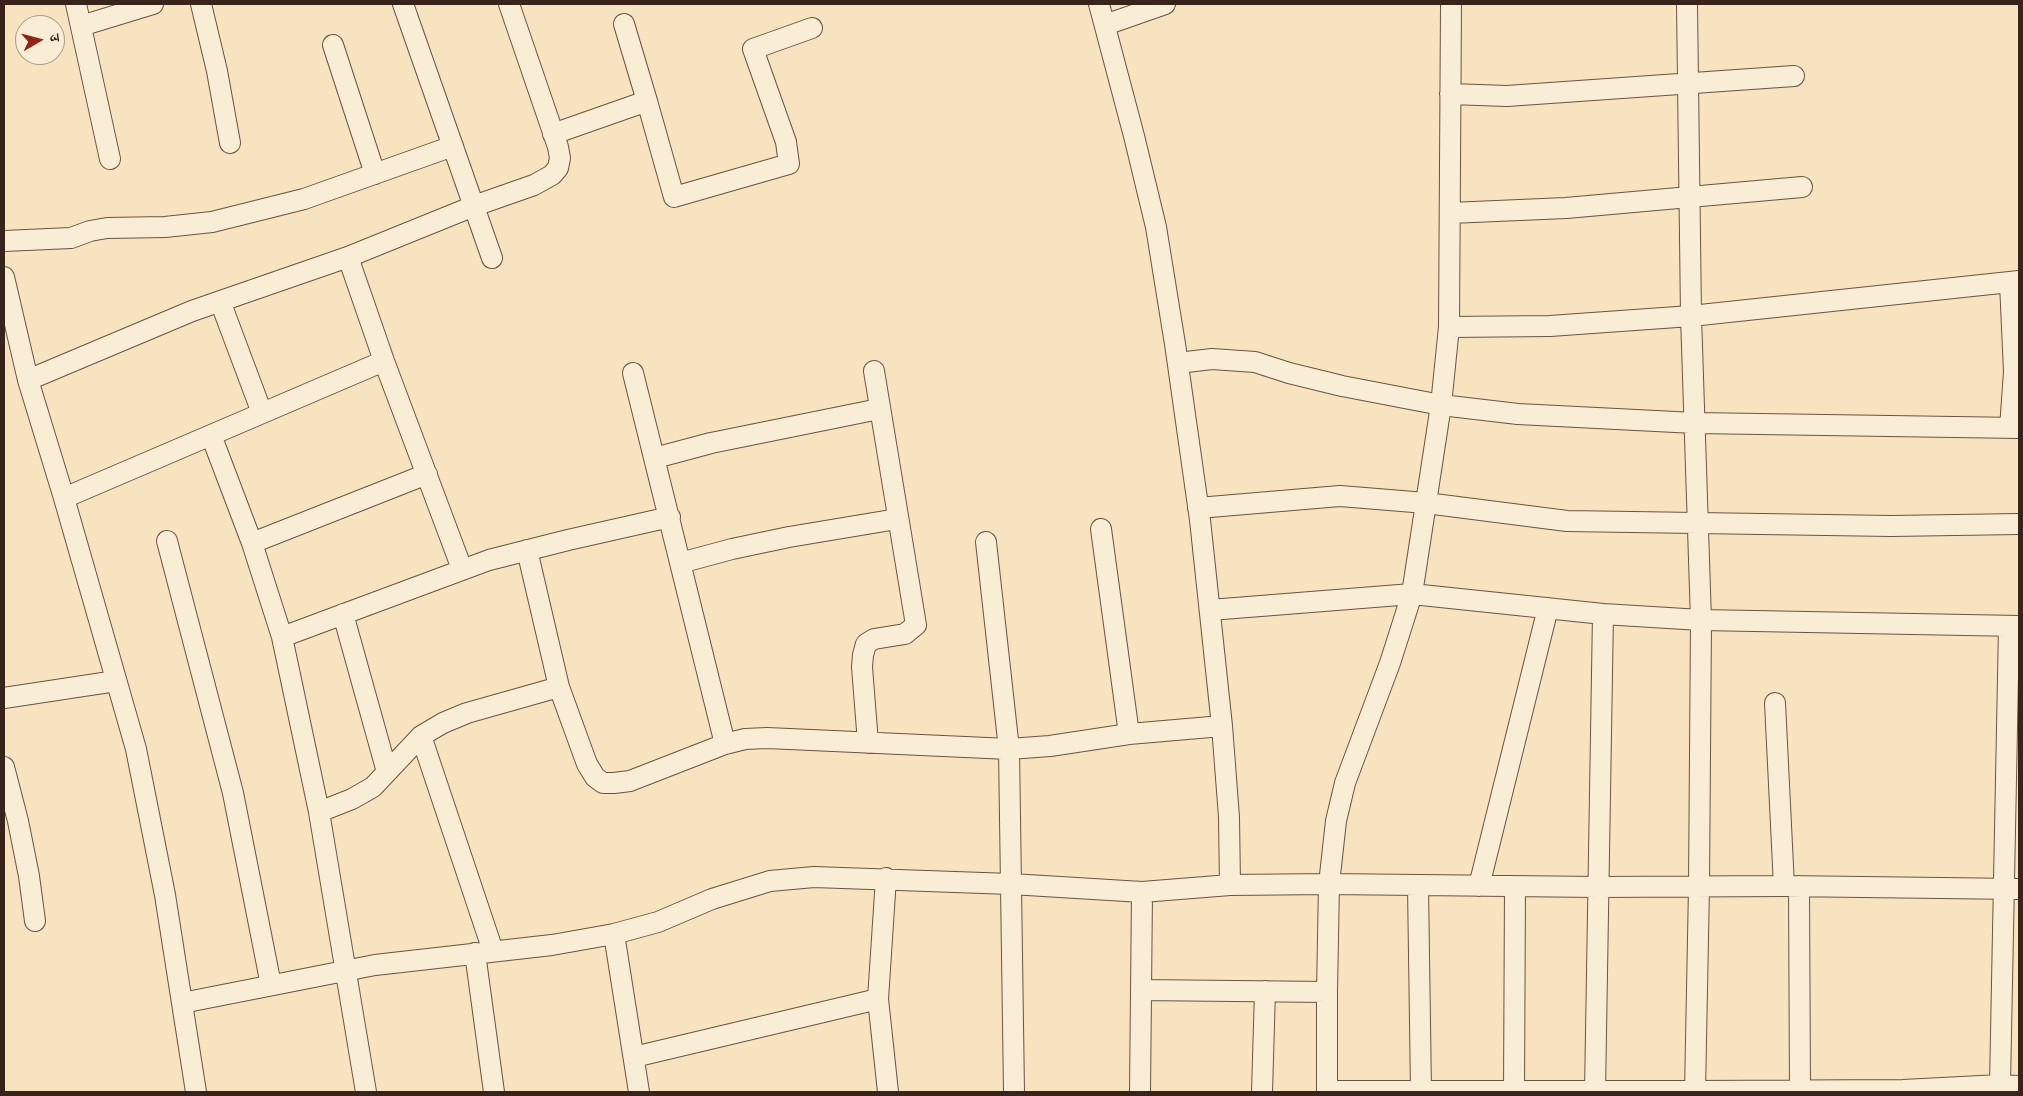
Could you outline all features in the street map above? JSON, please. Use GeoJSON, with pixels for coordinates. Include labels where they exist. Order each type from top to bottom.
{"type":"FeatureCollection","features":[{"type":"Feature","properties":{"kind":"street"},"geometry":{"type":"LineString","coordinates":[[76,4],[110,159]]}},
{"type":"Feature","properties":{"kind":"street"},"geometry":{"type":"LineString","coordinates":[[81,26],[152,4]]}},
{"type":"Feature","properties":{"kind":"street"},"geometry":{"type":"LineString","coordinates":[[201,4],[217,71],[230,143]]}},
{"type":"Feature","properties":{"kind":"street"},"geometry":{"type":"LineString","coordinates":[[403,4],[492,258]]}},
{"type":"Feature","properties":{"kind":"street"},"geometry":{"type":"LineString","coordinates":[[28,380],[220,301],[348,257],[534,184],[552,175],[558,168],[560,158],[509,4]]}},
{"type":"Feature","properties":{"kind":"street"},"geometry":{"type":"LineString","coordinates":[[1099,4],[1156,227],[1178,363],[1198,508],[1222,726],[1229,817],[1230,885]]}},
{"type":"Feature","properties":{"kind":"street"},"geometry":{"type":"LineString","coordinates":[[1105,25],[1165,4]]}},
{"type":"Feature","properties":{"kind":"street"},"geometry":{"type":"LineString","coordinates":[[1210,610],[1412,594],[1603,614],[1700,620],[2014,626],[2010,1086],[1903,1091],[1327,1092],[1329,884],[1336,821],[1345,784],[1390,663],[1412,594],[1441,405],[1449,327],[1451,4]]}},
{"type":"Feature","properties":{"kind":"street"},"geometry":{"type":"LineString","coordinates":[[1687,4],[1691,316],[1700,620],[1699,887],[1695,1092]]}},
{"type":"Feature","properties":{"kind":"street"},"geometry":{"type":"LineString","coordinates":[[624,24],[674,197],[789,164],[786,142],[753,49],[812,28]]}},
{"type":"Feature","properties":{"kind":"street"},"geometry":{"type":"LineString","coordinates":[[333,45],[375,174]]}},
{"type":"Feature","properties":{"kind":"street"},"geometry":{"type":"LineString","coordinates":[[1450,94],[1507,96],[1794,76]]}},
{"type":"Feature","properties":{"kind":"street"},"geometry":{"type":"LineString","coordinates":[[553,134],[647,101]]}},
{"type":"Feature","properties":{"kind":"street"},"geometry":{"type":"LineString","coordinates":[[4,241],[71,238],[90,231],[107,228],[165,227],[212,222],[304,200],[453,146]]}},
{"type":"Feature","properties":{"kind":"street"},"geometry":{"type":"LineString","coordinates":[[1450,213],[1566,208],[1802,187]]}},
{"type":"Feature","properties":{"kind":"street"},"geometry":{"type":"LineString","coordinates":[[348,257],[384,361],[462,569]]}},
{"type":"Feature","properties":{"kind":"street"},"geometry":{"type":"LineString","coordinates":[[4,277],[28,380],[136,749],[154,836],[196,1092]]}},
{"type":"Feature","properties":{"kind":"street"},"geometry":{"type":"LineString","coordinates":[[1178,363],[1212,359],[1254,362],[1342,386],[1441,405],[1518,414],[1695,423],[2014,428],[2014,282],[1691,316],[1550,326],[1449,327]]}},
{"type":"Feature","properties":{"kind":"street"},"geometry":{"type":"LineString","coordinates":[[220,301],[262,413]]}},
{"type":"Feature","properties":{"kind":"street"},"geometry":{"type":"LineString","coordinates":[[64,498],[384,361]]}},
{"type":"Feature","properties":{"kind":"street"},"geometry":{"type":"LineString","coordinates":[[868,743],[862,667],[866,644],[874,638],[905,634],[916,625],[874,371]]}},
{"type":"Feature","properties":{"kind":"street"},"geometry":{"type":"LineString","coordinates":[[634,373],[726,744]]}},
{"type":"Feature","properties":{"kind":"street"},"geometry":{"type":"LineString","coordinates":[[655,458],[711,443],[880,409]]}},
{"type":"Feature","properties":{"kind":"street"},"geometry":{"type":"LineString","coordinates":[[211,435],[252,543],[282,638],[319,812],[366,1092]]}},
{"type":"Feature","properties":{"kind":"street"},"geometry":{"type":"LineString","coordinates":[[252,543],[427,474]]}},
{"type":"Feature","properties":{"kind":"street"},"geometry":{"type":"LineString","coordinates":[[1198,508],[1340,496],[1426,504],[1566,522],[1892,526],[2019,524]]}},
{"type":"Feature","properties":{"kind":"street"},"geometry":{"type":"LineString","coordinates":[[282,638],[462,569],[527,550],[670,517]]}},
{"type":"Feature","properties":{"kind":"street"},"geometry":{"type":"LineString","coordinates":[[680,563],[732,549],[789,537],[897,519]]}},
{"type":"Feature","properties":{"kind":"street"},"geometry":{"type":"LineString","coordinates":[[1101,529],[1129,734]]}},
{"type":"Feature","properties":{"kind":"street"},"geometry":{"type":"LineString","coordinates":[[167,541],[234,793],[271,985]]}},
{"type":"Feature","properties":{"kind":"street"},"geometry":{"type":"LineString","coordinates":[[986,542],[1009,749],[1014,1092]]}},
{"type":"Feature","properties":{"kind":"street"},"geometry":{"type":"LineString","coordinates":[[527,550],[560,687],[587,764],[595,777],[603,783],[630,781],[726,744],[745,739],[766,738],[1009,749],[1050,746],[1129,734],[1222,726]]}},
{"type":"Feature","properties":{"kind":"street"},"geometry":{"type":"LineString","coordinates":[[1479,886],[1548,608]]}},
{"type":"Feature","properties":{"kind":"street"},"geometry":{"type":"LineString","coordinates":[[343,614],[387,772]]}},
{"type":"Feature","properties":{"kind":"street"},"geometry":{"type":"LineString","coordinates":[[1595,1092],[1603,614]]}},
{"type":"Feature","properties":{"kind":"street"},"geometry":{"type":"LineString","coordinates":[[4,698],[116,681]]}},
{"type":"Feature","properties":{"kind":"street"},"geometry":{"type":"LineString","coordinates":[[319,812],[352,799],[373,787],[421,736],[443,723],[467,713],[560,687]]}},
{"type":"Feature","properties":{"kind":"street"},"geometry":{"type":"LineString","coordinates":[[1775,703],[1791,886],[1800,1090]]}},
{"type":"Feature","properties":{"kind":"street"},"geometry":{"type":"LineString","coordinates":[[421,736],[484,952],[494,1092]]}},
{"type":"Feature","properties":{"kind":"street"},"geometry":{"type":"LineString","coordinates":[[4,767],[11,822],[29,876],[35,921]]}},
{"type":"Feature","properties":{"kind":"street"},"geometry":{"type":"LineString","coordinates":[[182,1003],[375,965],[552,945],[614,934],[658,922],[712,899],[770,881],[814,877],[886,878],[1142,892],[1230,885],[1329,884],[1598,888],[1791,886],[2012,889]]}},
{"type":"Feature","properties":{"kind":"street"},"geometry":{"type":"LineString","coordinates":[[886,878],[878,998],[888,1092]]}},
{"type":"Feature","properties":{"kind":"street"},"geometry":{"type":"LineString","coordinates":[[1418,886],[1421,1091]]}},
{"type":"Feature","properties":{"kind":"street"},"geometry":{"type":"LineString","coordinates":[[1514,1092],[1515,887]]}},
{"type":"Feature","properties":{"kind":"street"},"geometry":{"type":"LineString","coordinates":[[1140,1092],[1142,892]]}},
{"type":"Feature","properties":{"kind":"street"},"geometry":{"type":"LineString","coordinates":[[614,934],[639,1092]]}},
{"type":"Feature","properties":{"kind":"street"},"geometry":{"type":"LineString","coordinates":[[1141,990],[1327,992]]}},
{"type":"Feature","properties":{"kind":"street"},"geometry":{"type":"LineString","coordinates":[[1262,1092],[1265,991]]}},
{"type":"Feature","properties":{"kind":"street"},"geometry":{"type":"LineString","coordinates":[[634,1057],[878,998]]}}]}
